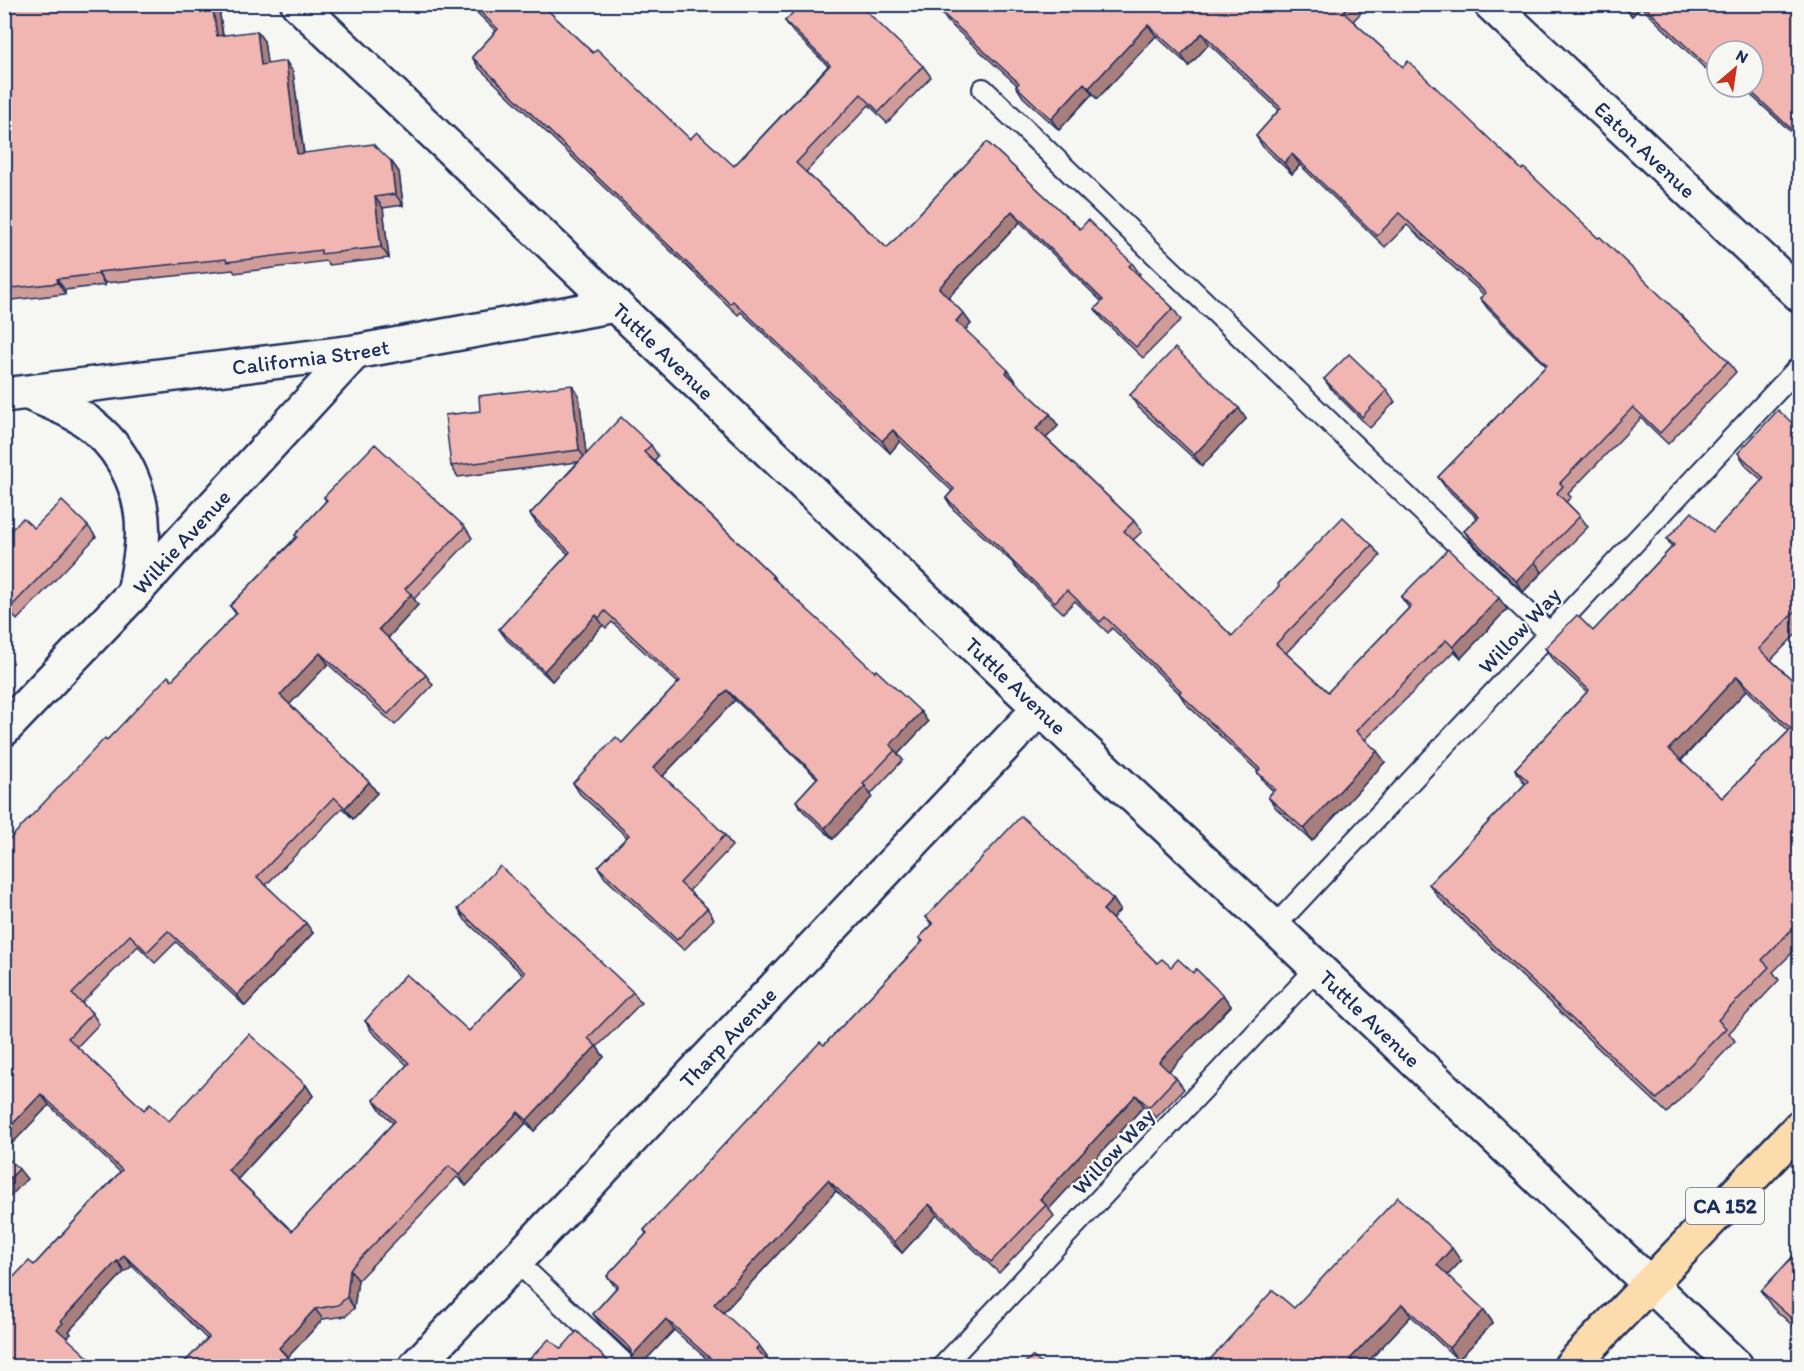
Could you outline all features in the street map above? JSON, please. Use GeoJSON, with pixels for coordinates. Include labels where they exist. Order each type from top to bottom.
{"type":"FeatureCollection","features":[{"type":"Feature","properties":{"kind":"main road","name":"CA 152"},"geometry":{"type":"LineString","coordinates":[[1571,1366],[1800,1127]]}},
{"type":"Feature","properties":{"kind":"street","name":"Tuttle Avenue"},"geometry":{"type":"LineString","coordinates":[[298,4],[1736,1366]]}},
{"type":"Feature","properties":{"kind":"street","name":"Eaton Avenue"},"geometry":{"type":"LineString","coordinates":[[1491,4],[1800,295]]}},
{"type":"Feature","properties":{"kind":"street","name":"California Street"},"geometry":{"type":"LineString","coordinates":[[16,393],[355,352],[615,305]]}},
{"type":"Feature","properties":{"kind":"street","name":"Wilkie Avenue"},"geometry":{"type":"LineString","coordinates":[[4,729],[134,593],[355,352]]}},
{"type":"Feature","properties":{"kind":"street"},"geometry":{"type":"LineString","coordinates":[[16,393],[67,410],[93,426],[113,445],[128,467],[137,491],[143,541],[134,593]]}},
{"type":"Feature","properties":{"kind":"street","name":"Tharp Avenue"},"geometry":{"type":"LineString","coordinates":[[416,1366],[1040,708]]}},
{"type":"Feature","properties":{"kind":"lane"},"geometry":{"type":"LineString","coordinates":[[983,89],[1549,633]]}},
{"type":"Feature","properties":{"kind":"lane","name":"Willow Way"},"geometry":{"type":"LineString","coordinates":[[1274,927],[1800,366]]}},
{"type":"Feature","properties":{"kind":"lane","name":"Willow Way"},"geometry":{"type":"LineString","coordinates":[[944,1366],[1317,968]]}},
{"type":"Feature","properties":{"kind":"lane"},"geometry":{"type":"LineString","coordinates":[[516,1261],[627,1366]]}},
{"type":"Feature","properties":{"kind":"building"},"geometry":{"type":"Polygon","coordinates":[[[4,4],[212,4],[217,36],[257,31],[261,65],[286,61],[297,154],[373,144],[391,161],[395,194],[375,197],[381,247],[321,254],[321,250],[227,262],[226,259],[98,272],[98,274],[57,279],[58,283],[4,289],[4,4]]]}},
{"type":"Feature","properties":{"kind":"building"},"geometry":{"type":"Polygon","coordinates":[[[472,4],[541,4],[593,53],[597,49],[690,139],[697,132],[734,166],[830,65],[785,21],[801,4],[859,4],[923,66],[879,112],[861,94],[796,163],[887,248],[987,142],[1080,229],[1088,220],[1132,263],[1129,266],[1173,308],[1136,347],[1095,309],[1103,300],[1012,211],[939,288],[963,313],[956,321],[1050,414],[1036,429],[1134,521],[1124,531],[1232,636],[1279,586],[1278,584],[1343,517],[1372,545],[1276,644],[1328,692],[1411,606],[1401,597],[1448,549],[1499,598],[1453,647],[1446,640],[1356,731],[1377,751],[1304,829],[1268,797],[1275,789],[1257,772],[1260,769],[1179,693],[1181,691],[1105,617],[1100,622],[1067,590],[1055,602],[946,498],[954,489],[893,430],[882,441],[733,301],[730,304],[472,57],[498,29],[472,4]]]}},
{"type":"Feature","properties":{"kind":"building"},"geometry":{"type":"Polygon","coordinates":[[[946,4],[1351,4],[1343,12],[1403,67],[1408,61],[1522,170],[1524,168],[1598,238],[1600,237],[1728,361],[1660,433],[1633,407],[1560,483],[1563,486],[1557,493],[1580,516],[1516,581],[1464,531],[1479,517],[1438,477],[1547,365],[1480,298],[1486,293],[1399,213],[1377,236],[1292,154],[1284,163],[1256,136],[1281,108],[1202,33],[1181,55],[1148,25],[1089,88],[1084,83],[1051,119],[1016,86],[1019,83],[940,11],[946,4]]]}},
{"type":"Feature","properties":{"kind":"building"},"geometry":{"type":"Polygon","coordinates":[[[1642,4],[1800,4],[1800,137],[1759,99],[1765,99],[1765,39],[1705,39],[1705,64],[1642,4]]]}},
{"type":"Feature","properties":{"kind":"building"},"geometry":{"type":"Polygon","coordinates":[[[1175,348],[1239,408],[1194,455],[1130,395],[1175,348]]]}},
{"type":"Feature","properties":{"kind":"building"},"geometry":{"type":"Polygon","coordinates":[[[1349,354],[1387,390],[1362,417],[1324,379],[1349,354]]]}},
{"type":"Feature","properties":{"kind":"building"},"geometry":{"type":"Polygon","coordinates":[[[572,385],[579,450],[451,466],[445,415],[480,411],[479,396],[572,385]]]}},
{"type":"Feature","properties":{"kind":"building"},"geometry":{"type":"Polygon","coordinates":[[[1778,410],[1800,430],[1800,606],[1759,649],[1800,687],[1800,921],[1762,960],[1769,967],[1718,1020],[1726,1028],[1657,1099],[1429,884],[1528,781],[1515,769],[1589,690],[1545,648],[1577,615],[1593,631],[1674,545],[1667,539],[1692,512],[1713,532],[1764,478],[1738,453],[1778,410]],[[1737,676],[1669,749],[1722,798],[1791,729],[1737,676]]]}},
{"type":"Feature","properties":{"kind":"building"},"geometry":{"type":"Polygon","coordinates":[[[621,417],[651,445],[644,452],[772,577],[921,712],[890,745],[895,750],[825,828],[796,801],[818,777],[727,690],[653,768],[725,835],[680,883],[707,908],[677,940],[598,867],[629,835],[573,783],[616,737],[622,743],[680,681],[605,611],[599,618],[596,615],[544,671],[499,629],[570,552],[530,514],[621,417]]]}},
{"type":"Feature","properties":{"kind":"building"},"geometry":{"type":"Polygon","coordinates":[[[375,444],[465,527],[405,589],[411,594],[379,629],[426,675],[388,714],[320,653],[280,695],[369,782],[345,808],[334,797],[257,877],[306,923],[237,995],[168,931],[147,952],[130,935],[72,994],[92,1013],[68,1038],[144,1110],[150,1104],[169,1121],[249,1034],[306,1085],[228,1170],[292,1231],[395,1121],[374,1100],[409,1063],[365,1021],[406,974],[469,1031],[525,973],[458,909],[500,866],[633,992],[588,1038],[596,1046],[527,1120],[518,1112],[459,1175],[449,1166],[350,1269],[347,1297],[338,1305],[315,1309],[279,1348],[287,1357],[278,1366],[181,1366],[209,1337],[124,1255],[61,1321],[63,1323],[57,1329],[98,1366],[4,1366],[4,1287],[29,1261],[34,1265],[122,1170],[41,1094],[4,1133],[4,845],[105,738],[107,740],[168,676],[172,680],[237,613],[230,606],[297,537],[295,535],[327,500],[324,497],[375,444]]]}},
{"type":"Feature","properties":{"kind":"building"},"geometry":{"type":"Polygon","coordinates":[[[62,501],[88,526],[10,608],[4,603],[4,537],[23,518],[34,528],[62,501]]]}},
{"type":"Feature","properties":{"kind":"building"},"geometry":{"type":"Polygon","coordinates":[[[1021,816],[1113,899],[1103,910],[1157,963],[1162,959],[1171,967],[1178,959],[1193,973],[1196,969],[1223,995],[1159,1062],[1176,1078],[1149,1107],[1136,1095],[1040,1199],[1046,1205],[991,1262],[929,1204],[894,1242],[828,1180],[714,1304],[759,1345],[756,1349],[774,1366],[719,1366],[666,1319],[631,1357],[628,1346],[593,1314],[618,1286],[607,1276],[647,1233],[644,1230],[820,1042],[824,1045],[923,941],[919,938],[933,924],[926,917],[1021,816]]]}},
{"type":"Feature","properties":{"kind":"building"},"geometry":{"type":"Polygon","coordinates":[[[4,1155],[19,1169],[4,1184],[4,1155]]]}},
{"type":"Feature","properties":{"kind":"building"},"geometry":{"type":"Polygon","coordinates":[[[1398,1197],[1452,1248],[1437,1265],[1484,1310],[1449,1348],[1402,1304],[1350,1359],[1354,1363],[1351,1366],[1204,1366],[1273,1290],[1294,1308],[1398,1197]]]}},
{"type":"Feature","properties":{"kind":"building"},"geometry":{"type":"Polygon","coordinates":[[[1800,1249],[1800,1326],[1761,1291],[1800,1249]]]}},
{"type":"Feature","properties":{"kind":"building"},"geometry":{"type":"Polygon","coordinates":[[[577,1331],[611,1364],[617,1366],[523,1366],[549,1339],[561,1349],[577,1331]]]}},
{"type":"Feature","properties":{"kind":"building"},"geometry":{"type":"Polygon","coordinates":[[[1032,1356],[1044,1366],[1022,1366],[1032,1356]]]}},
{"type":"Feature","properties":{"kind":"building"},"geometry":{"type":"Polygon","coordinates":[[[1185,1360],[1191,1366],[1179,1366],[1185,1360]]]}}]}
